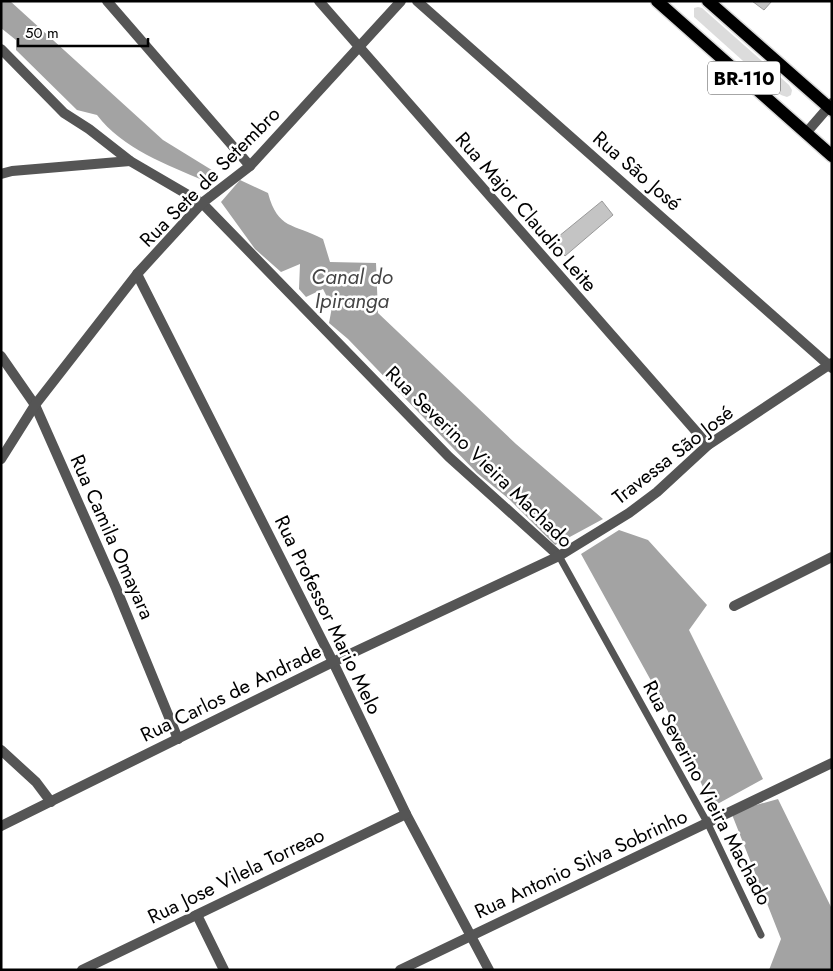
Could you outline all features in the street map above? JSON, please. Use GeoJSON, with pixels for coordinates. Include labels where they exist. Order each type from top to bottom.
{"type":"FeatureCollection","features":[{"type":"Feature","properties":{"kind":"main road","name":"BR-110"},"geometry":{"type":"LineString","coordinates":[[657,1],[832,156]]}},
{"type":"Feature","properties":{"kind":"main road","name":"BR-110"},"geometry":{"type":"LineString","coordinates":[[708,1],[831,107]]}},
{"type":"Feature","properties":{"kind":"street"},"geometry":{"type":"LineString","coordinates":[[107,1],[250,166]]}},
{"type":"Feature","properties":{"kind":"street","name":"Rua Major Claudio Leite"},"geometry":{"type":"LineString","coordinates":[[319,1],[708,445]]}},
{"type":"Feature","properties":{"kind":"street","name":"Rua Sete de Setembro"},"geometry":{"type":"LineString","coordinates":[[1,459],[35,405],[136,274],[202,203],[250,166],[401,1]]}},
{"type":"Feature","properties":{"kind":"street","name":"Rua São José"},"geometry":{"type":"LineString","coordinates":[[417,1],[831,365]]}},
{"type":"Feature","properties":{"kind":"street","name":"Rua Severino Vieira Machado"},"geometry":{"type":"LineString","coordinates":[[1,49],[64,113],[130,160],[202,203],[448,457],[559,556]]}},
{"type":"Feature","properties":{"kind":"street"},"geometry":{"type":"LineString","coordinates":[[806,133],[831,107]]}},
{"type":"Feature","properties":{"kind":"street"},"geometry":{"type":"LineString","coordinates":[[1,174],[12,171],[130,160]]}},
{"type":"Feature","properties":{"kind":"street","name":"Rua Professor Mario Melo"},"geometry":{"type":"LineString","coordinates":[[136,274],[333,662],[406,814],[489,970]]}},
{"type":"Feature","properties":{"kind":"street","name":"Rua Camila Omayara"},"geometry":{"type":"LineString","coordinates":[[1,356],[35,405],[116,588],[178,739]]}},
{"type":"Feature","properties":{"kind":"street","name":"Travessa São José"},"geometry":{"type":"LineString","coordinates":[[559,556],[608,527],[657,492],[708,445],[831,365]]}},
{"type":"Feature","properties":{"kind":"street","name":"Rua Carlos de Andrade"},"geometry":{"type":"LineString","coordinates":[[1,826],[333,662],[559,556]]}},
{"type":"Feature","properties":{"kind":"street"},"geometry":{"type":"LineString","coordinates":[[734,606],[832,557]]}},
{"type":"Feature","properties":{"kind":"street"},"geometry":{"type":"LineString","coordinates":[[1,750],[36,782],[51,802]]}},
{"type":"Feature","properties":{"kind":"street","name":"Rua Antonio Silva Sobrinho"},"geometry":{"type":"LineString","coordinates":[[400,970],[832,763]]}},
{"type":"Feature","properties":{"kind":"street","name":"Rua Jose Vilela Torreao"},"geometry":{"type":"LineString","coordinates":[[82,970],[406,814]]}},
{"type":"Feature","properties":{"kind":"street"},"geometry":{"type":"LineString","coordinates":[[197,915],[224,970]]}},
{"type":"Feature","properties":{"kind":"lane","name":"Rua Severino Vieira Machado"},"geometry":{"type":"LineString","coordinates":[[559,556],[708,824],[761,935]]}},
{"type":"Feature","properties":{"kind":"shaded area"},"geometry":{"type":"Polygon","coordinates":[[[694,8],[702,8],[789,85],[792,90],[791,95],[787,97],[781,95],[694,17],[694,8]]]}},
{"type":"Feature","properties":{"kind":"water"},"geometry":{"type":"Polygon","coordinates":[[[1,1],[10,1],[163,140],[215,172],[205,181],[176,169],[132,146],[107,127],[97,115],[77,110],[16,50],[16,40],[1,28],[1,1]]]}},
{"type":"Feature","properties":{"kind":"water","name":"Canal do Ipiranga"},"geometry":{"type":"Polygon","coordinates":[[[240,180],[268,193],[272,205],[282,220],[323,239],[330,262],[376,263],[378,313],[516,444],[603,519],[555,545],[509,499],[477,473],[348,339],[329,323],[332,307],[323,289],[306,297],[299,289],[300,264],[281,272],[255,249],[221,202],[240,180]]]}},
{"type":"Feature","properties":{"kind":"water"},"geometry":{"type":"Polygon","coordinates":[[[619,530],[648,540],[707,605],[689,630],[763,779],[712,807],[670,715],[581,554],[619,530]]]}},
{"type":"Feature","properties":{"kind":"water"},"geometry":{"type":"Polygon","coordinates":[[[778,799],[832,909],[832,970],[769,970],[781,939],[731,812],[778,799]]]}},
{"type":"Feature","properties":{"kind":"building"},"geometry":{"type":"Polygon","coordinates":[[[752,1],[772,1],[764,10],[752,1]]]}},
{"type":"Feature","properties":{"kind":"building"},"geometry":{"type":"Polygon","coordinates":[[[602,201],[613,215],[565,256],[553,241],[602,201]]]}}]}
